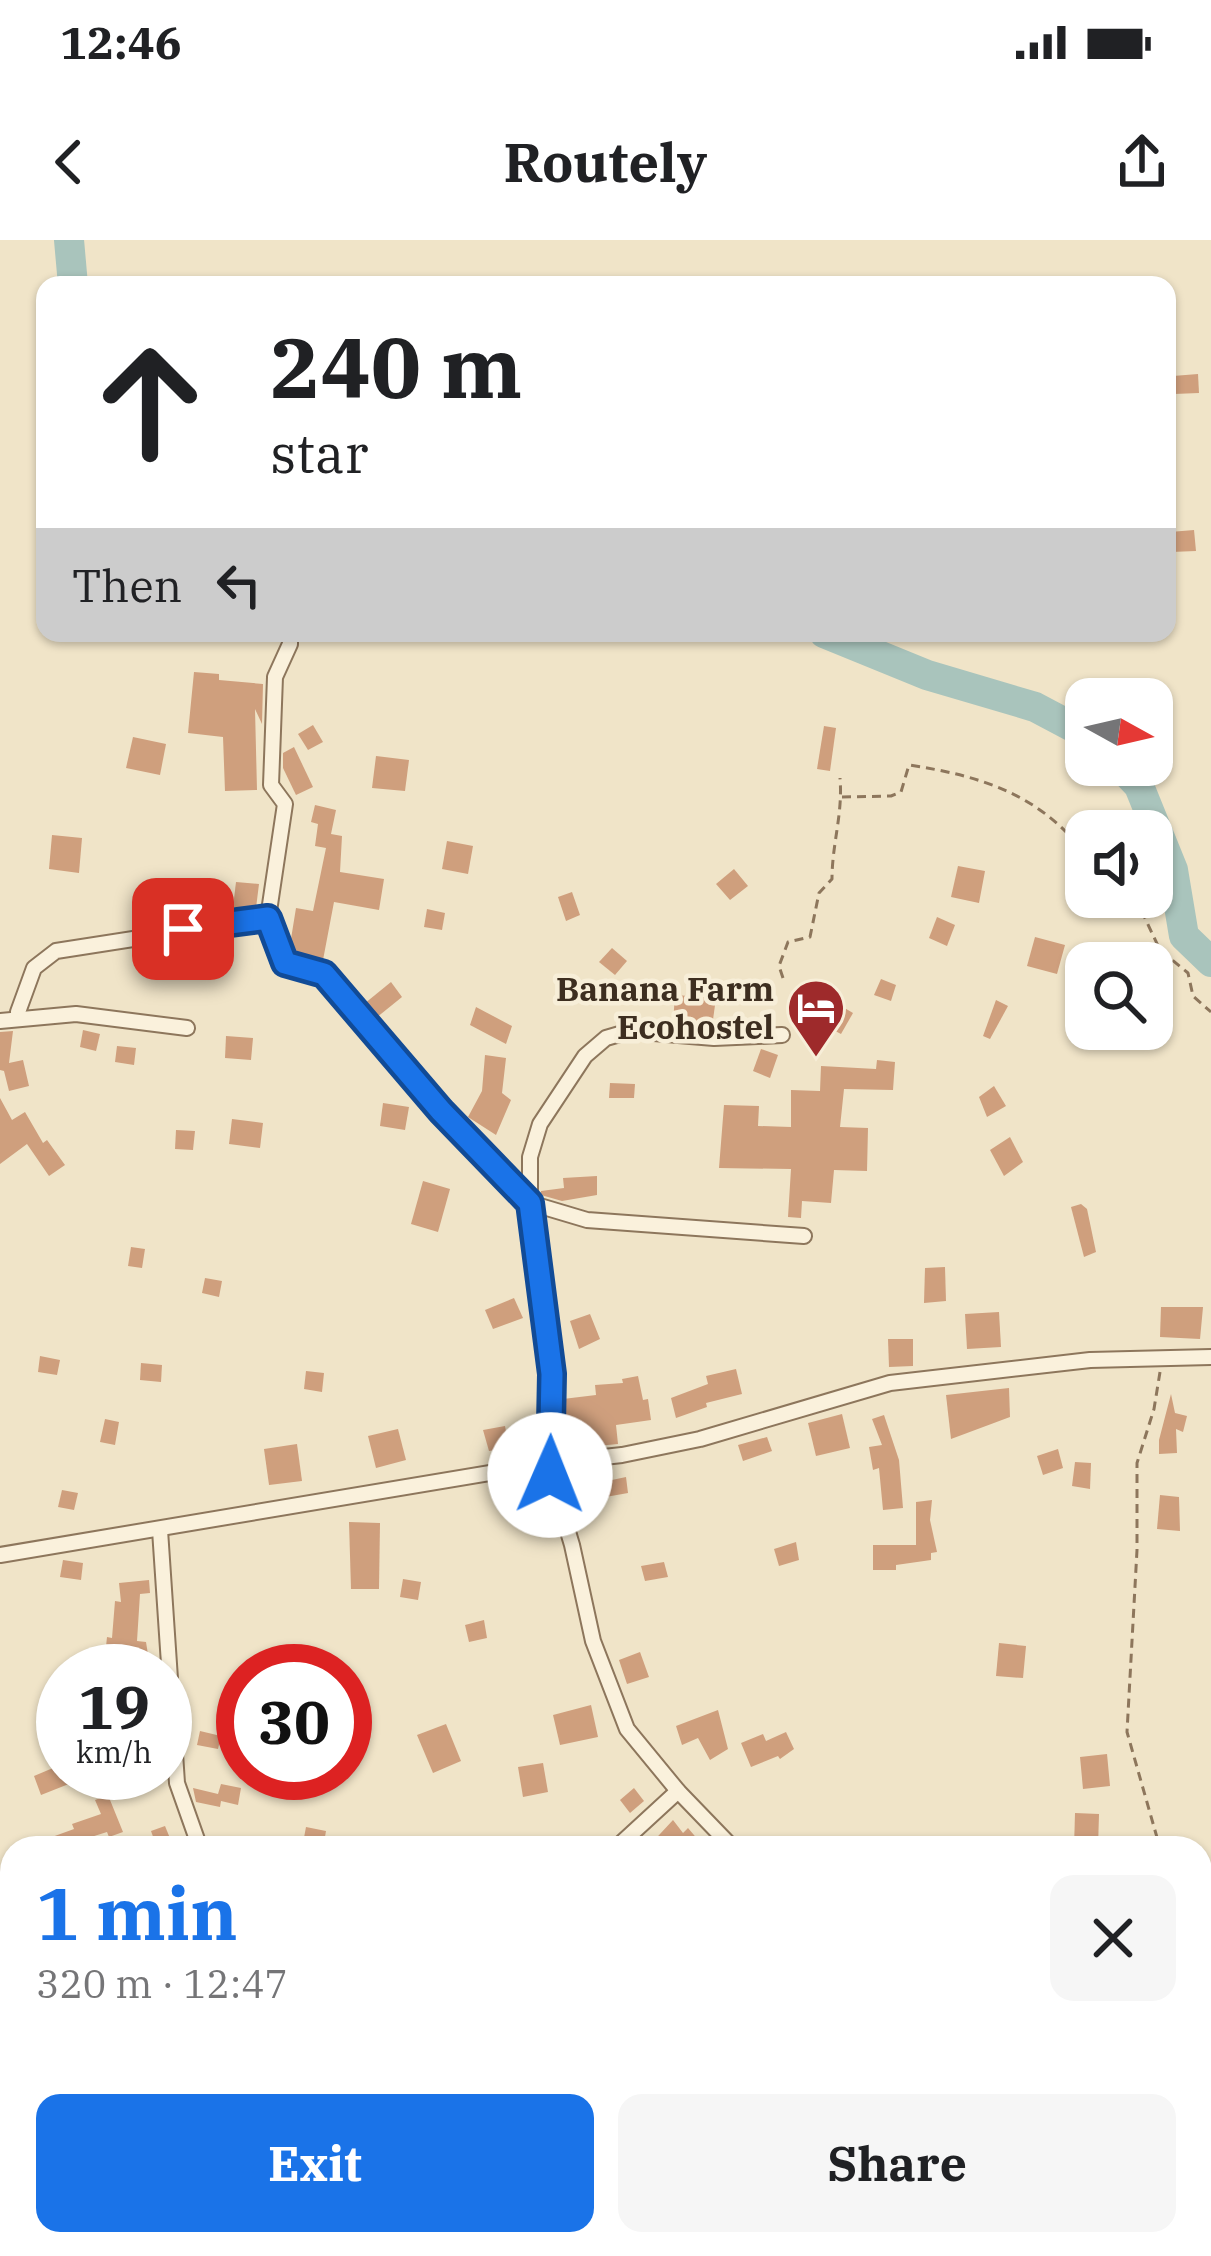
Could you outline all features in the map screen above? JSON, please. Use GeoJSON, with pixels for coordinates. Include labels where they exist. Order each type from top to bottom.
{"type":"FeatureCollection","features":[{"type":"Feature","properties":{"kind":"street"},"geometry":{"type":"LineString","coordinates":[[290,642],[275,677],[271,785],[285,804],[268,918],[285,963],[324,974],[441,1111],[530,1203],[587,1220],[804,1236]]}},
{"type":"Feature","properties":{"kind":"street"},"geometry":{"type":"LineString","coordinates":[[18,1012],[34,968],[56,952],[268,918]]}},
{"type":"Feature","properties":{"kind":"street"},"geometry":{"type":"LineString","coordinates":[[0,1021],[76,1015],[187,1028]]}},
{"type":"Feature","properties":{"kind":"street"},"geometry":{"type":"LineString","coordinates":[[721,1836],[627,1730],[593,1641],[549,1463],[552,1374],[530,1203],[530,1157],[536,1130],[585,1056],[606,1038],[630,1031],[714,1038],[782,1035]]}},
{"type":"Feature","properties":{"kind":"street"},"geometry":{"type":"LineString","coordinates":[[0,1555],[549,1463],[622,1455],[700,1439],[890,1383],[1090,1360],[1211,1358]]}},
{"type":"Feature","properties":{"kind":"street"},"geometry":{"type":"LineString","coordinates":[[160,1530],[177,1783],[196,1836]]}},
{"type":"Feature","properties":{"kind":"street"},"geometry":{"type":"LineString","coordinates":[[629,1836],[678,1791]]}},
{"type":"Feature","properties":{"kind":"path"},"geometry":{"type":"LineString","coordinates":[[842,797],[891,796],[901,791],[909,765],[968,774],[1014,793],[1065,831]]}},
{"type":"Feature","properties":{"kind":"path"},"geometry":{"type":"LineString","coordinates":[[783,978],[779,966],[788,942],[810,937],[819,893],[832,879],[832,855],[841,827],[841,778]]}},
{"type":"Feature","properties":{"kind":"path"},"geometry":{"type":"LineString","coordinates":[[1145,918],[1160,950],[1188,973],[1193,996],[1211,1012]]}},
{"type":"Feature","properties":{"kind":"path"},"geometry":{"type":"LineString","coordinates":[[1157,1836],[1127,1732],[1137,1463],[1163,1358]]}},
{"type":"Feature","properties":{"kind":"building"},"geometry":{"type":"Polygon","coordinates":[[[1198,374],[1199,393],[1176,394],[1176,376],[1198,374]]]}},
{"type":"Feature","properties":{"kind":"building"},"geometry":{"type":"Polygon","coordinates":[[[1194,530],[1196,551],[1176,552],[1176,532],[1194,530]]]}},
{"type":"Feature","properties":{"kind":"building"},"geometry":{"type":"Polygon","coordinates":[[[194,672],[263,684],[262,724],[255,709],[257,790],[225,791],[223,737],[188,733],[194,672]]]}},
{"type":"Feature","properties":{"kind":"building"},"geometry":{"type":"Polygon","coordinates":[[[313,725],[323,742],[308,750],[298,734],[313,725]]]}},
{"type":"Feature","properties":{"kind":"building"},"geometry":{"type":"Polygon","coordinates":[[[824,726],[836,728],[830,771],[817,769],[824,726]]]}},
{"type":"Feature","properties":{"kind":"building"},"geometry":{"type":"Polygon","coordinates":[[[133,737],[166,744],[160,775],[126,768],[133,737]]]}},
{"type":"Feature","properties":{"kind":"building"},"geometry":{"type":"Polygon","coordinates":[[[294,747],[313,787],[296,795],[283,768],[283,753],[294,747]]]}},
{"type":"Feature","properties":{"kind":"building"},"geometry":{"type":"Polygon","coordinates":[[[376,756],[409,760],[405,791],[372,788],[376,756]]]}},
{"type":"Feature","properties":{"kind":"building"},"geometry":{"type":"Polygon","coordinates":[[[315,805],[336,810],[331,834],[342,836],[340,872],[384,879],[379,910],[334,902],[323,960],[294,954],[290,945],[296,908],[313,911],[326,848],[315,846],[318,824],[311,822],[315,805]]]}},
{"type":"Feature","properties":{"kind":"building"},"geometry":{"type":"Polygon","coordinates":[[[52,835],[82,838],[79,873],[49,869],[52,835]]]}},
{"type":"Feature","properties":{"kind":"building"},"geometry":{"type":"Polygon","coordinates":[[[447,841],[473,846],[468,874],[442,869],[447,841]]]}},
{"type":"Feature","properties":{"kind":"building"},"geometry":{"type":"Polygon","coordinates":[[[958,866],[985,871],[979,903],[951,897],[958,866]]]}},
{"type":"Feature","properties":{"kind":"building"},"geometry":{"type":"Polygon","coordinates":[[[734,869],[748,886],[730,900],[716,884],[734,869]]]}},
{"type":"Feature","properties":{"kind":"building"},"geometry":{"type":"Polygon","coordinates":[[[236,882],[259,884],[256,908],[233,907],[236,882]]]}},
{"type":"Feature","properties":{"kind":"building"},"geometry":{"type":"Polygon","coordinates":[[[572,892],[580,915],[566,921],[558,897],[572,892]]]}},
{"type":"Feature","properties":{"kind":"building"},"geometry":{"type":"Polygon","coordinates":[[[427,909],[445,913],[442,930],[424,927],[427,909]]]}},
{"type":"Feature","properties":{"kind":"building"},"geometry":{"type":"Polygon","coordinates":[[[937,917],[955,925],[947,946],[929,938],[937,917]]]}},
{"type":"Feature","properties":{"kind":"building"},"geometry":{"type":"Polygon","coordinates":[[[1035,937],[1065,945],[1057,974],[1027,966],[1035,937]]]}},
{"type":"Feature","properties":{"kind":"building"},"geometry":{"type":"Polygon","coordinates":[[[612,948],[627,961],[615,975],[599,962],[612,948]]]}},
{"type":"Feature","properties":{"kind":"building"},"geometry":{"type":"Polygon","coordinates":[[[881,979],[896,985],[891,1001],[874,995],[881,979]]]}},
{"type":"Feature","properties":{"kind":"building"},"geometry":{"type":"Polygon","coordinates":[[[391,982],[402,997],[376,1018],[364,1004],[391,982]]]}},
{"type":"Feature","properties":{"kind":"building"},"geometry":{"type":"Polygon","coordinates":[[[675,995],[716,998],[712,1027],[673,1023],[675,995]]]}},
{"type":"Feature","properties":{"kind":"building"},"geometry":{"type":"Polygon","coordinates":[[[831,1000],[853,1013],[841,1034],[818,1022],[831,1000]]]}},
{"type":"Feature","properties":{"kind":"building"},"geometry":{"type":"Polygon","coordinates":[[[996,1000],[1008,1006],[990,1039],[983,1036],[996,1000]]]}},
{"type":"Feature","properties":{"kind":"building"},"geometry":{"type":"Polygon","coordinates":[[[476,1007],[512,1026],[506,1044],[470,1025],[476,1007]]]}},
{"type":"Feature","properties":{"kind":"building"},"geometry":{"type":"Polygon","coordinates":[[[83,1030],[100,1034],[96,1051],[80,1047],[83,1030]]]}},
{"type":"Feature","properties":{"kind":"building"},"geometry":{"type":"Polygon","coordinates":[[[13,1031],[9,1063],[23,1060],[29,1086],[9,1091],[0,1070],[0,1032],[13,1031]]]}},
{"type":"Feature","properties":{"kind":"building"},"geometry":{"type":"Polygon","coordinates":[[[226,1036],[253,1038],[251,1060],[225,1058],[226,1036]]]}},
{"type":"Feature","properties":{"kind":"building"},"geometry":{"type":"Polygon","coordinates":[[[117,1046],[136,1048],[134,1065],[115,1062],[117,1046]]]}},
{"type":"Feature","properties":{"kind":"building"},"geometry":{"type":"Polygon","coordinates":[[[761,1049],[778,1055],[770,1078],[753,1071],[761,1049]]]}},
{"type":"Feature","properties":{"kind":"building"},"geometry":{"type":"Polygon","coordinates":[[[485,1055],[506,1058],[502,1093],[511,1100],[496,1135],[468,1117],[482,1091],[485,1055]]]}},
{"type":"Feature","properties":{"kind":"building"},"geometry":{"type":"Polygon","coordinates":[[[877,1060],[895,1062],[893,1090],[844,1089],[840,1127],[868,1128],[867,1171],[834,1170],[831,1203],[802,1201],[801,1218],[788,1217],[791,1169],[719,1168],[724,1105],[759,1106],[758,1126],[791,1127],[791,1090],[820,1091],[821,1066],[876,1069],[877,1060]]]}},
{"type":"Feature","properties":{"kind":"building"},"geometry":{"type":"Polygon","coordinates":[[[610,1083],[635,1084],[634,1098],[609,1098],[610,1083]]]}},
{"type":"Feature","properties":{"kind":"building"},"geometry":{"type":"Polygon","coordinates":[[[994,1086],[1006,1106],[987,1117],[979,1097],[994,1086]]]}},
{"type":"Feature","properties":{"kind":"building"},"geometry":{"type":"Polygon","coordinates":[[[0,1098],[12,1120],[25,1112],[43,1143],[47,1140],[65,1165],[49,1176],[27,1144],[0,1164],[0,1098]]]}},
{"type":"Feature","properties":{"kind":"building"},"geometry":{"type":"Polygon","coordinates":[[[383,1103],[409,1107],[405,1130],[380,1126],[383,1103]]]}},
{"type":"Feature","properties":{"kind":"building"},"geometry":{"type":"Polygon","coordinates":[[[232,1119],[263,1123],[260,1148],[229,1144],[232,1119]]]}},
{"type":"Feature","properties":{"kind":"building"},"geometry":{"type":"Polygon","coordinates":[[[176,1130],[195,1131],[193,1150],[175,1149],[176,1130]]]}},
{"type":"Feature","properties":{"kind":"building"},"geometry":{"type":"Polygon","coordinates":[[[1010,1137],[1023,1162],[1004,1176],[990,1150],[1010,1137]]]}},
{"type":"Feature","properties":{"kind":"building"},"geometry":{"type":"Polygon","coordinates":[[[597,1176],[597,1195],[562,1201],[541,1195],[541,1191],[564,1188],[563,1178],[597,1176]]]}},
{"type":"Feature","properties":{"kind":"building"},"geometry":{"type":"Polygon","coordinates":[[[423,1181],[450,1189],[438,1232],[411,1224],[423,1181]]]}},
{"type":"Feature","properties":{"kind":"building"},"geometry":{"type":"Polygon","coordinates":[[[1081,1204],[1087,1209],[1096,1252],[1084,1257],[1071,1207],[1081,1204]]]}},
{"type":"Feature","properties":{"kind":"building"},"geometry":{"type":"Polygon","coordinates":[[[131,1247],[145,1249],[142,1268],[128,1266],[131,1247]]]}},
{"type":"Feature","properties":{"kind":"building"},"geometry":{"type":"Polygon","coordinates":[[[945,1267],[946,1301],[924,1303],[925,1268],[945,1267]]]}},
{"type":"Feature","properties":{"kind":"building"},"geometry":{"type":"Polygon","coordinates":[[[205,1278],[222,1281],[219,1297],[202,1293],[205,1278]]]}},
{"type":"Feature","properties":{"kind":"building"},"geometry":{"type":"Polygon","coordinates":[[[514,1298],[523,1318],[493,1329],[485,1310],[514,1298]]]}},
{"type":"Feature","properties":{"kind":"building"},"geometry":{"type":"Polygon","coordinates":[[[1161,1307],[1203,1307],[1200,1339],[1160,1337],[1161,1307]]]}},
{"type":"Feature","properties":{"kind":"building"},"geometry":{"type":"Polygon","coordinates":[[[999,1312],[1001,1347],[967,1349],[965,1314],[999,1312]]]}},
{"type":"Feature","properties":{"kind":"building"},"geometry":{"type":"Polygon","coordinates":[[[590,1314],[600,1339],[579,1349],[570,1321],[590,1314]]]}},
{"type":"Feature","properties":{"kind":"building"},"geometry":{"type":"Polygon","coordinates":[[[888,1339],[913,1339],[913,1366],[889,1367],[888,1339]]]}},
{"type":"Feature","properties":{"kind":"building"},"geometry":{"type":"Polygon","coordinates":[[[40,1356],[60,1360],[57,1375],[38,1372],[40,1356]]]}},
{"type":"Feature","properties":{"kind":"building"},"geometry":{"type":"Polygon","coordinates":[[[141,1363],[162,1365],[161,1382],[140,1380],[141,1363]]]}},
{"type":"Feature","properties":{"kind":"building"},"geometry":{"type":"Polygon","coordinates":[[[736,1369],[742,1394],[706,1403],[707,1407],[676,1418],[671,1398],[708,1384],[706,1376],[736,1369]]]}},
{"type":"Feature","properties":{"kind":"building"},"geometry":{"type":"Polygon","coordinates":[[[306,1371],[324,1373],[322,1392],[304,1389],[306,1371]]]}},
{"type":"Feature","properties":{"kind":"building"},"geometry":{"type":"Polygon","coordinates":[[[638,1376],[651,1420],[616,1425],[618,1444],[597,1446],[597,1442],[562,1450],[563,1399],[596,1395],[595,1385],[623,1383],[622,1379],[638,1376]]]}},
{"type":"Feature","properties":{"kind":"building"},"geometry":{"type":"Polygon","coordinates":[[[1009,1388],[1010,1417],[951,1439],[946,1395],[1009,1388]]]}},
{"type":"Feature","properties":{"kind":"building"},"geometry":{"type":"Polygon","coordinates":[[[1171,1394],[1175,1413],[1187,1416],[1183,1432],[1176,1429],[1177,1453],[1159,1454],[1159,1440],[1171,1394]]]}},
{"type":"Feature","properties":{"kind":"building"},"geometry":{"type":"Polygon","coordinates":[[[842,1414],[850,1448],[816,1456],[808,1423],[842,1414]]]}},
{"type":"Feature","properties":{"kind":"building"},"geometry":{"type":"Polygon","coordinates":[[[884,1415],[899,1460],[903,1508],[883,1510],[879,1468],[873,1470],[869,1447],[882,1445],[872,1419],[884,1415]]]}},
{"type":"Feature","properties":{"kind":"building"},"geometry":{"type":"Polygon","coordinates":[[[105,1419],[119,1422],[115,1445],[100,1442],[105,1419]]]}},
{"type":"Feature","properties":{"kind":"building"},"geometry":{"type":"Polygon","coordinates":[[[505,1426],[509,1448],[489,1451],[483,1430],[505,1426]]]}},
{"type":"Feature","properties":{"kind":"building"},"geometry":{"type":"Polygon","coordinates":[[[398,1429],[406,1460],[376,1468],[368,1436],[398,1429]]]}},
{"type":"Feature","properties":{"kind":"building"},"geometry":{"type":"Polygon","coordinates":[[[767,1437],[772,1451],[743,1461],[738,1445],[767,1437]]]}},
{"type":"Feature","properties":{"kind":"building"},"geometry":{"type":"Polygon","coordinates":[[[297,1444],[302,1481],[269,1485],[264,1449],[297,1444]]]}},
{"type":"Feature","properties":{"kind":"building"},"geometry":{"type":"Polygon","coordinates":[[[1058,1449],[1063,1468],[1043,1475],[1037,1456],[1058,1449]]]}},
{"type":"Feature","properties":{"kind":"building"},"geometry":{"type":"Polygon","coordinates":[[[1075,1462],[1091,1463],[1090,1489],[1072,1486],[1075,1462]]]}},
{"type":"Feature","properties":{"kind":"building"},"geometry":{"type":"Polygon","coordinates":[[[596,1475],[598,1483],[626,1477],[628,1493],[600,1498],[602,1506],[573,1510],[564,1480],[596,1475]]]}},
{"type":"Feature","properties":{"kind":"building"},"geometry":{"type":"Polygon","coordinates":[[[62,1490],[78,1493],[74,1510],[58,1507],[62,1490]]]}},
{"type":"Feature","properties":{"kind":"building"},"geometry":{"type":"Polygon","coordinates":[[[1160,1495],[1179,1497],[1180,1531],[1157,1529],[1160,1495]]]}},
{"type":"Feature","properties":{"kind":"building"},"geometry":{"type":"Polygon","coordinates":[[[546,1497],[548,1519],[522,1522],[519,1502],[546,1497]]]}},
{"type":"Feature","properties":{"kind":"building"},"geometry":{"type":"Polygon","coordinates":[[[932,1500],[930,1520],[937,1552],[931,1553],[931,1560],[896,1565],[896,1570],[873,1570],[873,1545],[916,1545],[916,1502],[932,1500]]]}},
{"type":"Feature","properties":{"kind":"building"},"geometry":{"type":"Polygon","coordinates":[[[349,1522],[380,1523],[379,1589],[351,1589],[349,1522]]]}},
{"type":"Feature","properties":{"kind":"building"},"geometry":{"type":"Polygon","coordinates":[[[796,1542],[799,1560],[779,1566],[774,1549],[796,1542]]]}},
{"type":"Feature","properties":{"kind":"building"},"geometry":{"type":"Polygon","coordinates":[[[63,1560],[83,1563],[81,1580],[60,1577],[63,1560]]]}},
{"type":"Feature","properties":{"kind":"building"},"geometry":{"type":"Polygon","coordinates":[[[664,1562],[668,1577],[645,1581],[641,1566],[664,1562]]]}},
{"type":"Feature","properties":{"kind":"building"},"geometry":{"type":"Polygon","coordinates":[[[403,1579],[421,1582],[418,1600],[400,1597],[403,1579]]]}},
{"type":"Feature","properties":{"kind":"building"},"geometry":{"type":"Polygon","coordinates":[[[149,1580],[150,1593],[140,1594],[137,1641],[146,1644],[106,1644],[107,1637],[112,1638],[115,1601],[121,1602],[119,1583],[149,1580]]]}},
{"type":"Feature","properties":{"kind":"building"},"geometry":{"type":"Polygon","coordinates":[[[484,1620],[487,1638],[469,1642],[465,1625],[484,1620]]]}},
{"type":"Feature","properties":{"kind":"building"},"geometry":{"type":"Polygon","coordinates":[[[999,1643],[1026,1646],[1023,1678],[996,1676],[999,1643]]]}},
{"type":"Feature","properties":{"kind":"building"},"geometry":{"type":"Polygon","coordinates":[[[640,1652],[649,1677],[627,1684],[619,1660],[640,1652]]]}},
{"type":"Feature","properties":{"kind":"building"},"geometry":{"type":"Polygon","coordinates":[[[591,1705],[598,1737],[560,1745],[553,1715],[591,1705]]]}},
{"type":"Feature","properties":{"kind":"building"},"geometry":{"type":"Polygon","coordinates":[[[718,1710],[728,1749],[710,1760],[698,1738],[682,1745],[676,1726],[718,1710]]]}},
{"type":"Feature","properties":{"kind":"building"},"geometry":{"type":"Polygon","coordinates":[[[446,1724],[461,1761],[433,1773],[417,1735],[446,1724]]]}},
{"type":"Feature","properties":{"kind":"building"},"geometry":{"type":"Polygon","coordinates":[[[200,1731],[216,1735],[216,1749],[197,1745],[200,1731]]]}},
{"type":"Feature","properties":{"kind":"building"},"geometry":{"type":"Polygon","coordinates":[[[786,1732],[794,1749],[780,1759],[751,1767],[741,1743],[763,1734],[766,1741],[786,1732]]]}},
{"type":"Feature","properties":{"kind":"building"},"geometry":{"type":"Polygon","coordinates":[[[1107,1754],[1110,1786],[1083,1789],[1080,1757],[1107,1754]]]}},
{"type":"Feature","properties":{"kind":"building"},"geometry":{"type":"Polygon","coordinates":[[[543,1763],[548,1792],[523,1797],[518,1767],[543,1763]]]}},
{"type":"Feature","properties":{"kind":"building"},"geometry":{"type":"Polygon","coordinates":[[[193,1788],[216,1794],[216,1800],[239,1800],[238,1805],[196,1802],[193,1788]]]}},
{"type":"Feature","properties":{"kind":"building"},"geometry":{"type":"Polygon","coordinates":[[[634,1788],[644,1801],[630,1813],[620,1800],[634,1788]]]}},
{"type":"Feature","properties":{"kind":"building"},"geometry":{"type":"Polygon","coordinates":[[[95,1800],[110,1800],[123,1832],[55,1836],[74,1829],[72,1824],[101,1814],[95,1800]]]}},
{"type":"Feature","properties":{"kind":"building"},"geometry":{"type":"Polygon","coordinates":[[[1075,1813],[1099,1814],[1098,1836],[1074,1836],[1075,1813]]]}},
{"type":"Feature","properties":{"kind":"building"},"geometry":{"type":"Polygon","coordinates":[[[673,1820],[683,1833],[688,1828],[695,1836],[658,1836],[673,1820]]]}},
{"type":"Feature","properties":{"kind":"building"},"geometry":{"type":"Polygon","coordinates":[[[165,1826],[169,1836],[153,1836],[151,1831],[165,1826]]]}},
{"type":"Feature","properties":{"kind":"building"},"geometry":{"type":"Polygon","coordinates":[[[306,1827],[326,1831],[325,1836],[304,1836],[306,1827]]]}},
{"type":"Feature","properties":{"kind":"waterway"},"geometry":{"type":"LineString","coordinates":[[69,240],[72,276]]}},
{"type":"Feature","properties":{"kind":"waterway"},"geometry":{"type":"LineString","coordinates":[[846,642],[927,675],[1035,707],[1065,723]]}},
{"type":"Feature","properties":{"kind":"waterway"},"geometry":{"type":"LineString","coordinates":[[1139,786],[1173,870],[1184,936],[1211,962]]}},
{"type":"Feature","properties":{"kind":"place","name":"Banana Farm Ecohostel"},"geometry":{"type":"Point","coordinates":[816,1059]}},
{"type":"Feature","properties":{"kind":"route"},"geometry":{"type":"LineString","coordinates":[[183,929],[268,918],[285,963],[324,974],[441,1111],[530,1203],[552,1374],[550,1475]]}}]}
